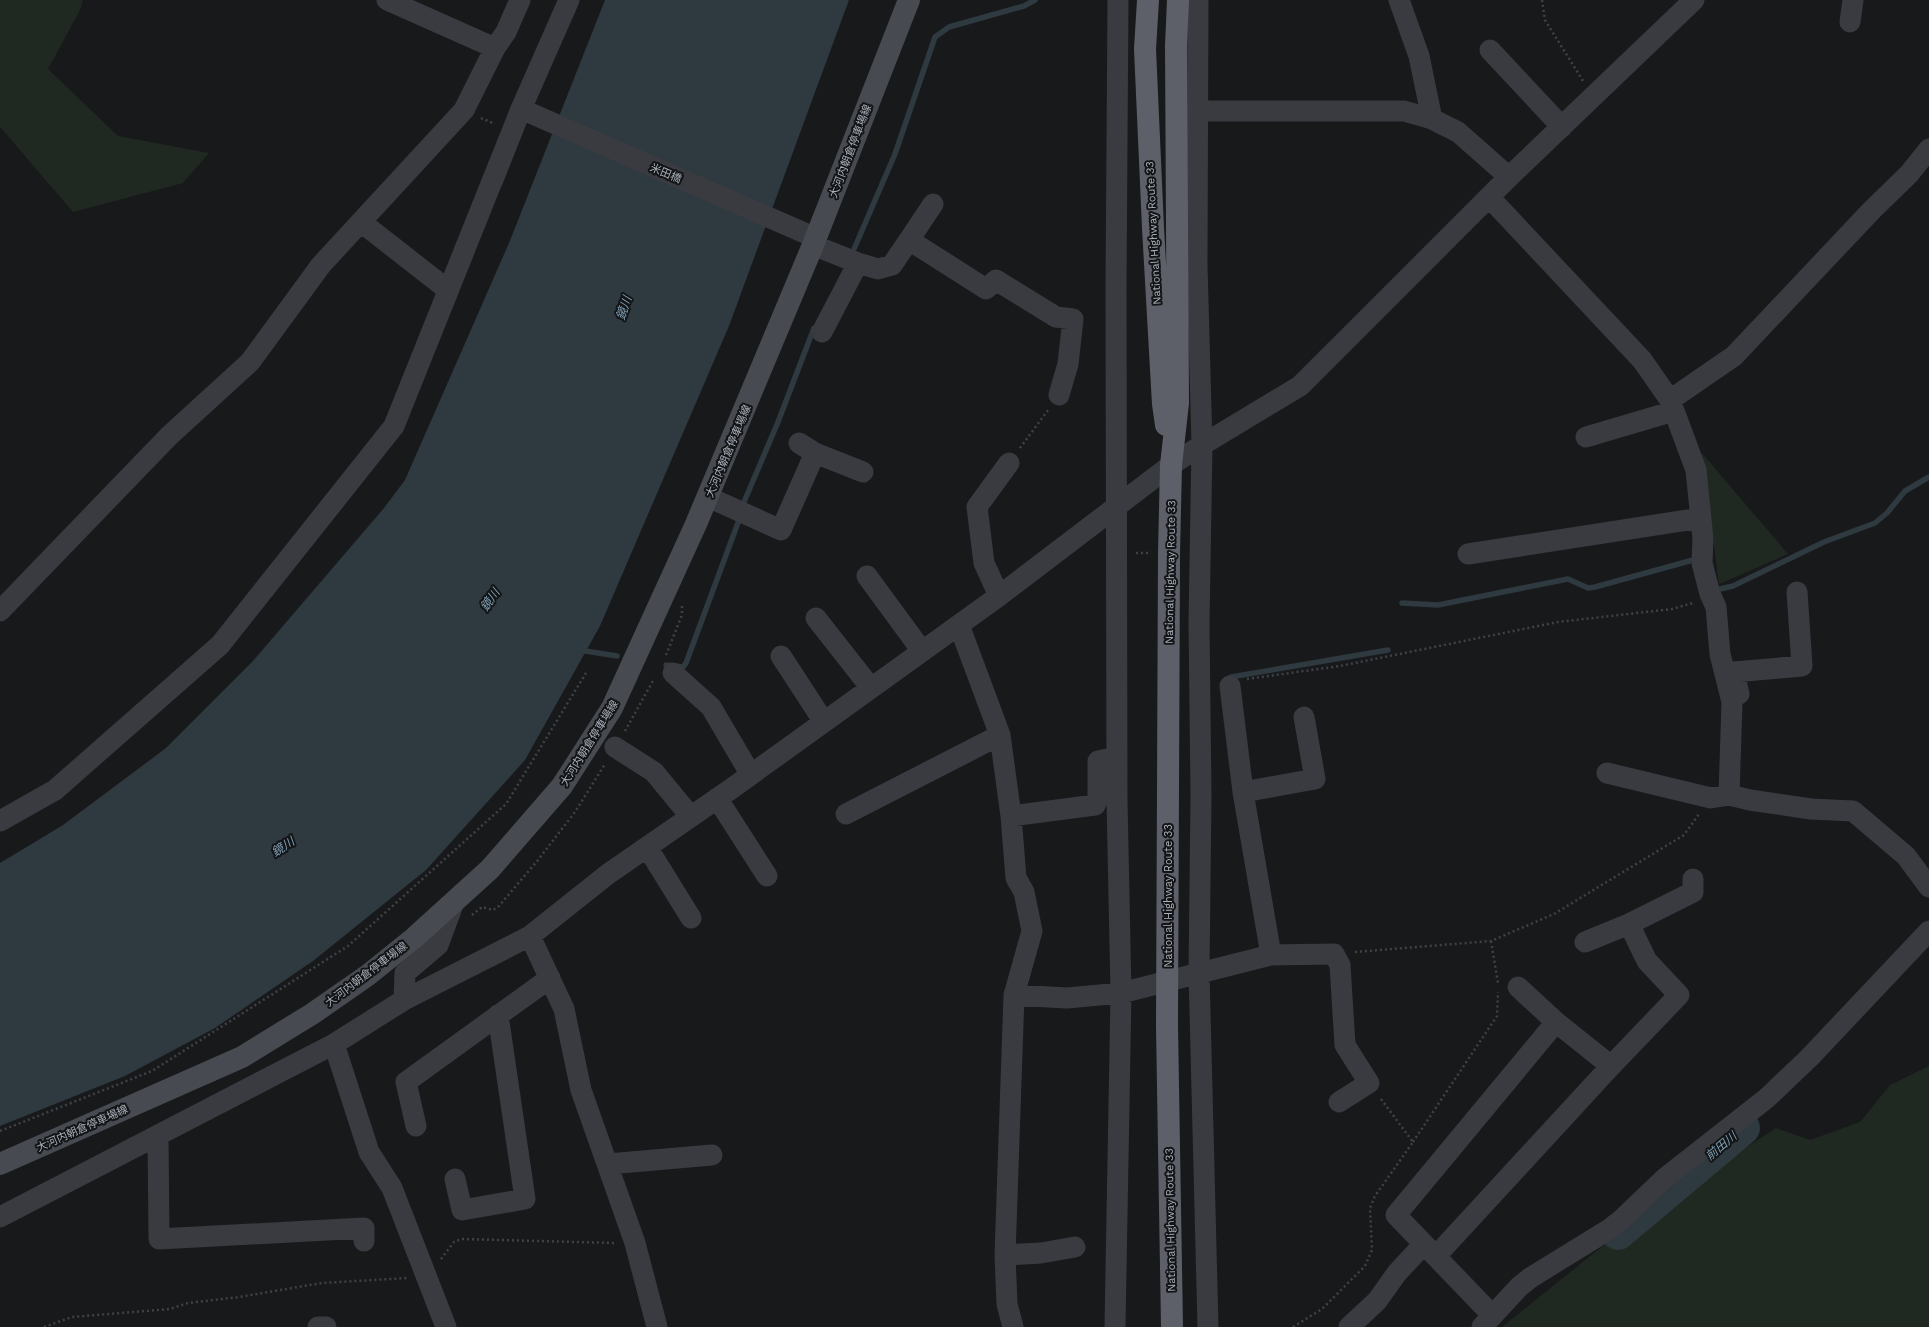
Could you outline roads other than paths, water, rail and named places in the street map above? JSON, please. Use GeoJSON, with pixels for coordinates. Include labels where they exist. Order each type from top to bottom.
{"type":"FeatureCollection","features":[{"type":"Feature","properties":{"kind":"highway","name":"National Highway Route 33"},"geometry":{"type":"LineString","coordinates":[[1148,0],[1145,49],[1153,228],[1163,404],[1171,465]]}},
{"type":"Feature","properties":{"kind":"highway","name":"National Highway Route 33"},"geometry":{"type":"LineString","coordinates":[[1172,1327],[1168,980],[1169,553],[1171,465],[1178,404],[1176,46],[1178,0]]}},
{"type":"Feature","properties":{"kind":"main road","name":"大河内朝倉停車場線"},"geometry":{"type":"LineString","coordinates":[[0,1164],[242,1057],[312,1014],[368,975],[414,938],[454,902],[490,869],[562,786],[612,708],[708,497],[809,238],[909,0]]}},
{"type":"Feature","properties":{"kind":"street"},"geometry":{"type":"LineString","coordinates":[[387,0],[495,48]]}},
{"type":"Feature","properties":{"kind":"street"},"geometry":{"type":"LineString","coordinates":[[0,611],[169,436],[250,362],[321,265],[464,110],[495,48],[506,32],[520,0]]}},
{"type":"Feature","properties":{"kind":"street"},"geometry":{"type":"LineString","coordinates":[[492,182],[528,113],[569,0]]}},
{"type":"Feature","properties":{"kind":"street"},"geometry":{"type":"LineString","coordinates":[[1115,1327],[1121,993],[1117,757],[1118,505],[1116,280],[1118,0]]}},
{"type":"Feature","properties":{"kind":"street"},"geometry":{"type":"LineString","coordinates":[[1198,0],[1196,111],[1197,265],[1202,445],[1198,622],[1201,796],[1199,972],[1208,1327]]}},
{"type":"Feature","properties":{"kind":"street"},"geometry":{"type":"LineString","coordinates":[[1399,0],[1419,56],[1432,119]]}},
{"type":"Feature","properties":{"kind":"street"},"geometry":{"type":"LineString","coordinates":[[0,1217],[334,1044],[404,1000],[530,936],[608,874],[751,775],[960,625],[1171,465],[1300,386],[1509,177],[1694,0]]}},
{"type":"Feature","properties":{"kind":"street"},"geometry":{"type":"LineString","coordinates":[[1850,22],[1853,0]]}},
{"type":"Feature","properties":{"kind":"street"},"geometry":{"type":"LineString","coordinates":[[1490,50],[1562,127]]}},
{"type":"Feature","properties":{"kind":"street"},"geometry":{"type":"LineString","coordinates":[[1196,111],[1404,111],[1432,119],[1458,132],[1509,177]]}},
{"type":"Feature","properties":{"kind":"street"},"geometry":{"type":"LineString","coordinates":[[0,821],[55,790],[220,645],[394,426],[511,133],[528,113]]}},
{"type":"Feature","properties":{"kind":"street","name":"米田橋"},"geometry":{"type":"LineString","coordinates":[[528,113],[809,238],[858,263],[878,269],[892,265],[934,204]]}},
{"type":"Feature","properties":{"kind":"street"},"geometry":{"type":"LineString","coordinates":[[1586,437],[1672,406],[1734,356],[1872,210],[1909,174],[1929,149]]}},
{"type":"Feature","properties":{"kind":"street"},"geometry":{"type":"LineString","coordinates":[[1489,197],[1642,360],[1672,406],[1696,470],[1703,539],[1702,563],[1712,598],[1716,606],[1720,654],[1732,702],[1726,796]]}},
{"type":"Feature","properties":{"kind":"street"},"geometry":{"type":"LineString","coordinates":[[361,222],[448,290]]}},
{"type":"Feature","properties":{"kind":"street"},"geometry":{"type":"LineString","coordinates":[[909,240],[986,289],[996,280],[1056,317],[1073,319],[1068,364],[1059,395]]}},
{"type":"Feature","properties":{"kind":"street"},"geometry":{"type":"LineString","coordinates":[[822,332],[858,263]]}},
{"type":"Feature","properties":{"kind":"street"},"geometry":{"type":"LineString","coordinates":[[708,497],[781,530],[807,448],[863,472]]}},
{"type":"Feature","properties":{"kind":"street"},"geometry":{"type":"LineString","coordinates":[[999,596],[984,563],[977,507],[1009,463]]}},
{"type":"Feature","properties":{"kind":"street"},"geometry":{"type":"LineString","coordinates":[[1468,554],[1700,518]]}},
{"type":"Feature","properties":{"kind":"street"},"geometry":{"type":"LineString","coordinates":[[867,576],[922,652]]}},
{"type":"Feature","properties":{"kind":"street"},"geometry":{"type":"LineString","coordinates":[[1726,796],[1741,704],[1734,672],[1802,666],[1797,592]]}},
{"type":"Feature","properties":{"kind":"street"},"geometry":{"type":"LineString","coordinates":[[816,618],[871,688]]}},
{"type":"Feature","properties":{"kind":"street"},"geometry":{"type":"LineString","coordinates":[[960,625],[1000,735],[1011,816],[1016,878],[1024,892],[1032,931],[1014,995],[1005,1255],[1007,1304],[1013,1327]]}},
{"type":"Feature","properties":{"kind":"street"},"geometry":{"type":"LineString","coordinates":[[781,656],[824,722]]}},
{"type":"Feature","properties":{"kind":"street"},"geometry":{"type":"LineString","coordinates":[[673,673],[711,707],[751,775]]}},
{"type":"Feature","properties":{"kind":"street"},"geometry":{"type":"LineString","coordinates":[[1230,686],[1243,792],[1271,954]]}},
{"type":"Feature","properties":{"kind":"street"},"geometry":{"type":"LineString","coordinates":[[1243,792],[1315,779],[1304,717]]}},
{"type":"Feature","properties":{"kind":"street"},"geometry":{"type":"LineString","coordinates":[[846,814],[1000,735]]}},
{"type":"Feature","properties":{"kind":"street"},"geometry":{"type":"LineString","coordinates":[[615,747],[654,772],[691,817]]}},
{"type":"Feature","properties":{"kind":"street"},"geometry":{"type":"LineString","coordinates":[[1011,816],[1095,805],[1098,798],[1098,761],[1117,757]]}},
{"type":"Feature","properties":{"kind":"street"},"geometry":{"type":"LineString","coordinates":[[1607,773],[1750,800],[1811,809],[1853,811],[1909,860],[1929,887]]}},
{"type":"Feature","properties":{"kind":"street"},"geometry":{"type":"LineString","coordinates":[[717,798],[767,876]]}},
{"type":"Feature","properties":{"kind":"street"},"geometry":{"type":"LineString","coordinates":[[647,847],[691,918]]}},
{"type":"Feature","properties":{"kind":"street"},"geometry":{"type":"LineString","coordinates":[[1585,942],[1629,924],[1693,892],[1693,879]]}},
{"type":"Feature","properties":{"kind":"street"},"geometry":{"type":"LineString","coordinates":[[404,1000],[406,974],[438,945],[454,902]]}},
{"type":"Feature","properties":{"kind":"street"},"geometry":{"type":"LineString","coordinates":[[1355,1325],[1377,1301],[1397,1273],[1430,1250],[1679,995],[1647,960],[1629,924]]}},
{"type":"Feature","properties":{"kind":"street"},"geometry":{"type":"LineString","coordinates":[[1556,1022],[1396,1215],[1430,1250],[1487,1321],[1530,1278],[1608,1230],[1621,1220],[1665,1178],[1767,1098],[1809,1058],[1929,930]]}},
{"type":"Feature","properties":{"kind":"street"},"geometry":{"type":"LineString","coordinates":[[530,936],[564,1009],[581,1090],[635,1243],[657,1327]]}},
{"type":"Feature","properties":{"kind":"street"},"geometry":{"type":"LineString","coordinates":[[1014,995],[1067,998],[1121,993],[1271,954],[1334,954],[1340,965],[1345,1045],[1369,1083],[1339,1102]]}},
{"type":"Feature","properties":{"kind":"street"},"geometry":{"type":"LineString","coordinates":[[416,1126],[406,1082],[550,978]]}},
{"type":"Feature","properties":{"kind":"street"},"geometry":{"type":"LineString","coordinates":[[1518,987],[1556,1022],[1610,1066]]}},
{"type":"Feature","properties":{"kind":"street"},"geometry":{"type":"LineString","coordinates":[[455,1179],[462,1210],[525,1199],[498,1016]]}},
{"type":"Feature","properties":{"kind":"street"},"geometry":{"type":"LineString","coordinates":[[334,1044],[369,1152],[392,1188],[446,1327]]}},
{"type":"Feature","properties":{"kind":"street"},"geometry":{"type":"LineString","coordinates":[[158,1135],[158,1239],[364,1228],[364,1241]]}},
{"type":"Feature","properties":{"kind":"street"},"geometry":{"type":"LineString","coordinates":[[608,1164],[712,1155]]}},
{"type":"Feature","properties":{"kind":"street"},"geometry":{"type":"LineString","coordinates":[[1005,1255],[1041,1253],[1075,1247]]}},
{"type":"Feature","properties":{"kind":"street"},"geometry":{"type":"LineString","coordinates":[[318,1327],[326,1327]]}},
{"type":"Feature","properties":{"kind":"water","name":"鏡川"},"geometry":{"type":"Polygon","coordinates":[[[605,0],[849,0],[729,326],[600,626],[525,760],[426,870],[313,961],[215,1028],[125,1076],[0,1126],[0,863],[63,825],[166,748],[252,662],[384,508],[405,480],[509,243],[605,0]]]}},
{"type":"Feature","properties":{"kind":"waterway"},"geometry":{"type":"LineString","coordinates":[[854,249],[895,154],[935,37],[949,27],[1024,6],[1035,0]]}},
{"type":"Feature","properties":{"kind":"waterway"},"geometry":{"type":"LineString","coordinates":[[744,502],[778,422],[814,328]]}},
{"type":"Feature","properties":{"kind":"waterway"},"geometry":{"type":"LineString","coordinates":[[1720,589],[1733,586],[1824,542],[1875,523],[1887,513],[1905,491],[1929,477]]}},
{"type":"Feature","properties":{"kind":"waterway"},"geometry":{"type":"LineString","coordinates":[[666,665],[683,667],[686,663],[739,520]]}},
{"type":"Feature","properties":{"kind":"waterway"},"geometry":{"type":"LineString","coordinates":[[1402,603],[1438,605],[1568,579],[1588,588],[1595,587],[1693,560]]}},
{"type":"Feature","properties":{"kind":"waterway"},"geometry":{"type":"LineString","coordinates":[[579,650],[617,656]]}},
{"type":"Feature","properties":{"kind":"waterway"},"geometry":{"type":"LineString","coordinates":[[1231,677],[1388,650]]}},
{"type":"Feature","properties":{"kind":"waterway","name":"前田川"},"geometry":{"type":"LineString","coordinates":[[1618,1233],[1743,1128]]}}]}
